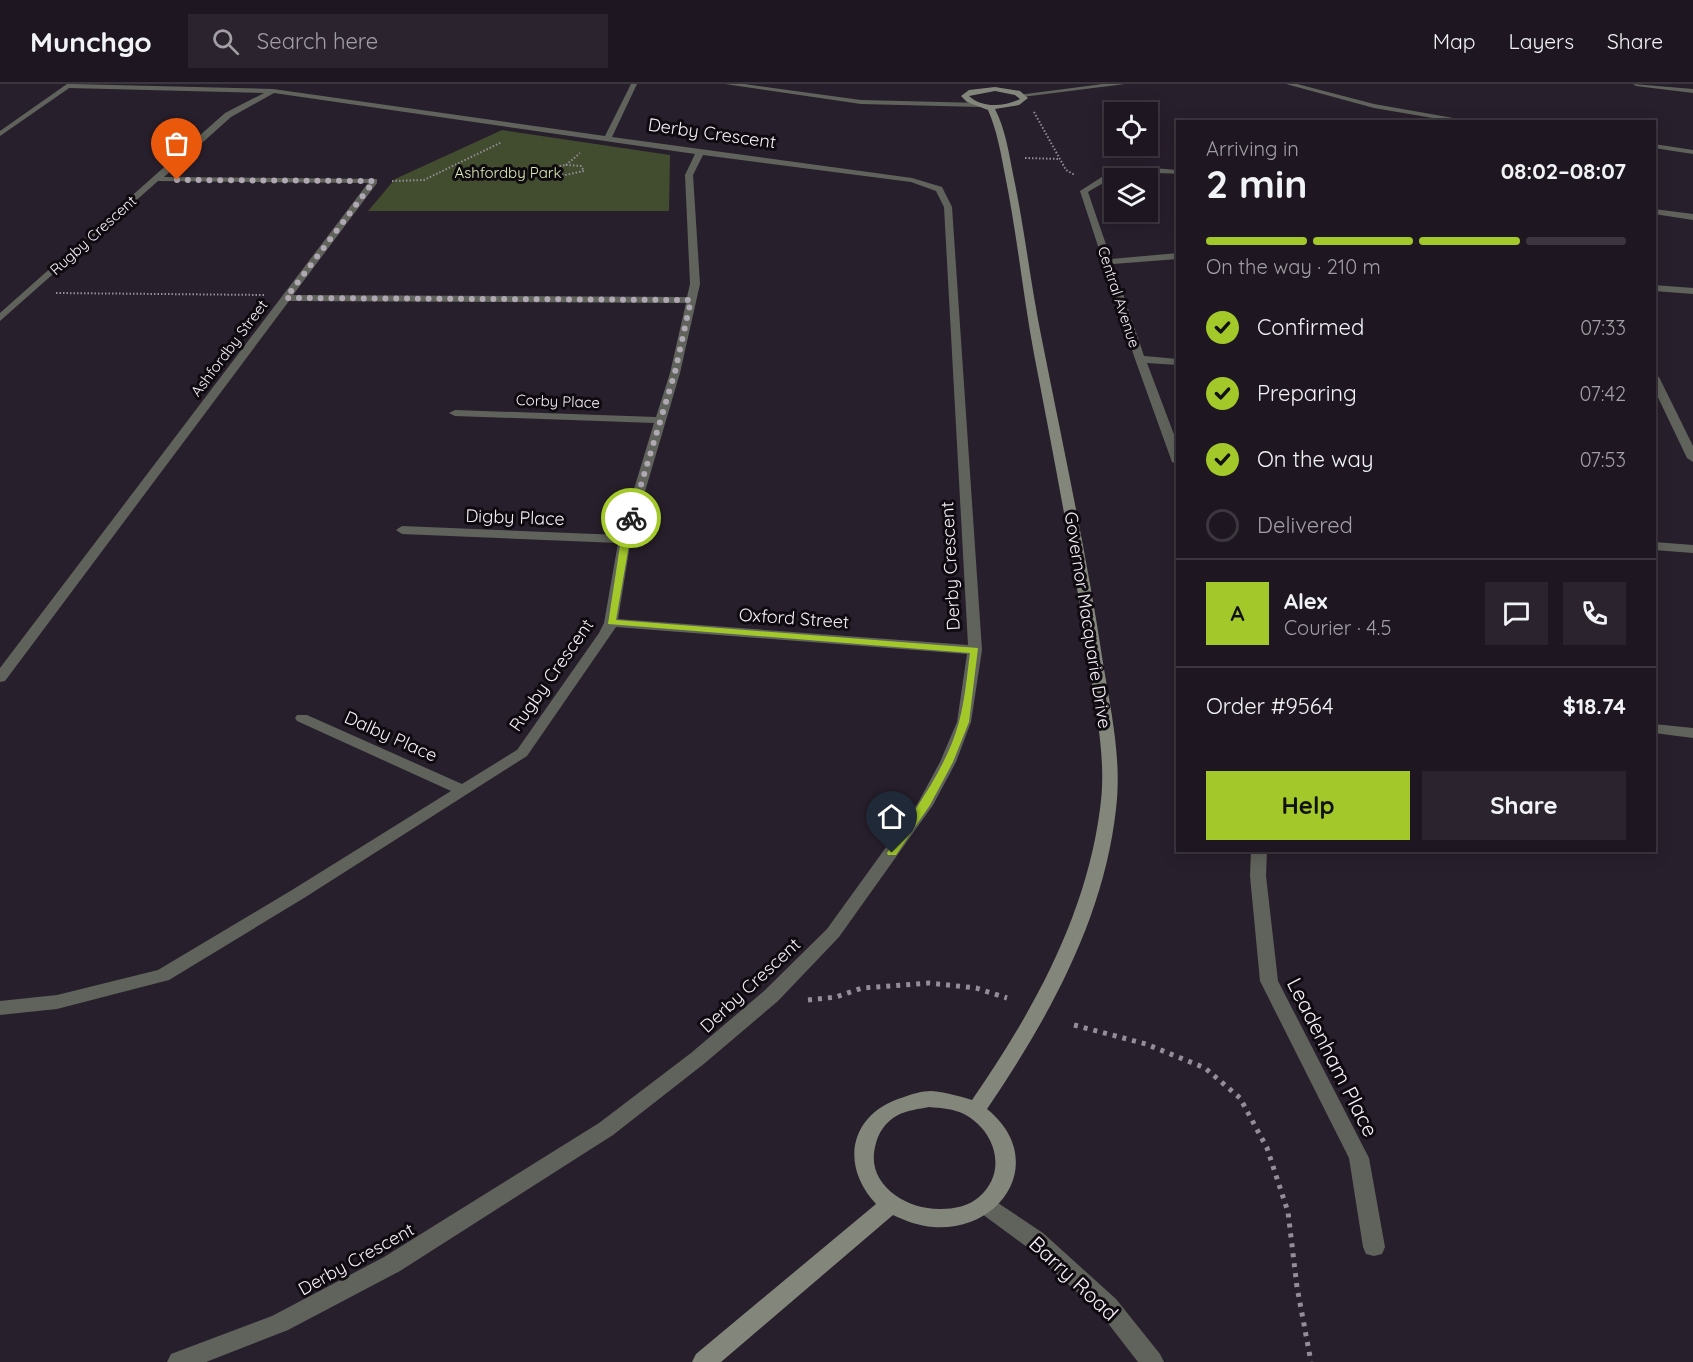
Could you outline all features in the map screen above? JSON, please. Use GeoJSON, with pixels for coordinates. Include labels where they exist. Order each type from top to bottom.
{"type":"FeatureCollection","features":[{"type":"Feature","properties":{"kind":"main road"},"geometry":{"type":"LineString","coordinates":[[972,92],[986,87],[1011,91],[1022,95],[1023,100],[1014,104],[985,105]]}},
{"type":"Feature","properties":{"kind":"main road","name":"Governor Macquarie Drive"},"geometry":{"type":"LineString","coordinates":[[972,92],[967,94],[966,99],[985,105],[996,116],[1007,162],[1029,304],[1088,605],[1109,749],[1110,786],[1107,824],[1097,869],[1064,963],[1002,1074],[975,1111]]}},
{"type":"Feature","properties":{"kind":"main road"},"geometry":{"type":"LineString","coordinates":[[929,1100],[953,1102],[975,1111],[991,1123],[1002,1138],[1007,1156],[1006,1174],[998,1191],[985,1205],[963,1216],[938,1219],[913,1216],[890,1205],[873,1188],[864,1168],[863,1148],[871,1129],[885,1113],[906,1103],[929,1100]]}},
{"type":"Feature","properties":{"kind":"main road"},"geometry":{"type":"LineString","coordinates":[[704,1362],[890,1205]]}},
{"type":"Feature","properties":{"kind":"street"},"geometry":{"type":"LineString","coordinates":[[608,138],[634,84]]}},
{"type":"Feature","properties":{"kind":"street"},"geometry":{"type":"LineString","coordinates":[[728,84],[872,103],[985,105]]}},
{"type":"Feature","properties":{"kind":"street"},"geometry":{"type":"LineString","coordinates":[[1022,95],[1122,84]]}},
{"type":"Feature","properties":{"kind":"street"},"geometry":{"type":"LineString","coordinates":[[1289,84],[1365,104],[1461,120]]}},
{"type":"Feature","properties":{"kind":"street"},"geometry":{"type":"LineString","coordinates":[[1636,84],[1693,91]]}},
{"type":"Feature","properties":{"kind":"street"},"geometry":{"type":"LineString","coordinates":[[0,134],[71,85]]}},
{"type":"Feature","properties":{"kind":"street","name":"Derby Crescent"},"geometry":{"type":"LineString","coordinates":[[71,85],[273,91],[912,180],[939,189],[948,207],[975,650],[964,722],[948,762],[925,805],[833,933],[771,996],[698,1058],[606,1129],[392,1264],[280,1323],[179,1362]]}},
{"type":"Feature","properties":{"kind":"street","name":"Rugby Crescent"},"geometry":{"type":"LineString","coordinates":[[0,318],[228,115],[273,91]]}},
{"type":"Feature","properties":{"kind":"street"},"geometry":{"type":"LineString","coordinates":[[826,96],[909,99],[972,92]]}},
{"type":"Feature","properties":{"kind":"street"},"geometry":{"type":"LineString","coordinates":[[1656,146],[1693,152]]}},
{"type":"Feature","properties":{"kind":"street","name":"Rugby Crescent"},"geometry":{"type":"LineString","coordinates":[[0,1008],[57,1002],[163,975],[298,894],[522,753],[606,633],[611,622],[626,539],[675,372],[695,284],[689,175],[700,152]]}},
{"type":"Feature","properties":{"kind":"street","name":"Central Avenue"},"geometry":{"type":"LineString","coordinates":[[1176,172],[1128,169],[1111,174],[1084,191],[1140,359],[1176,457]]}},
{"type":"Feature","properties":{"kind":"street"},"geometry":{"type":"LineString","coordinates":[[155,179],[374,181]]}},
{"type":"Feature","properties":{"kind":"street","name":"Ashfordby Street"},"geometry":{"type":"LineString","coordinates":[[0,678],[374,181]]}},
{"type":"Feature","properties":{"kind":"street"},"geometry":{"type":"LineString","coordinates":[[1656,210],[1693,217]]}},
{"type":"Feature","properties":{"kind":"street"},"geometry":{"type":"LineString","coordinates":[[1107,262],[1176,256]]}},
{"type":"Feature","properties":{"kind":"street"},"geometry":{"type":"LineString","coordinates":[[1656,288],[1693,291]]}},
{"type":"Feature","properties":{"kind":"street"},"geometry":{"type":"LineString","coordinates":[[286,298],[691,300]]}},
{"type":"Feature","properties":{"kind":"street"},"geometry":{"type":"LineString","coordinates":[[1140,359],[1176,362]]}},
{"type":"Feature","properties":{"kind":"street"},"geometry":{"type":"LineString","coordinates":[[1656,381],[1693,458]]}},
{"type":"Feature","properties":{"kind":"street","name":"Corby Place"},"geometry":{"type":"LineString","coordinates":[[455,413],[660,420]]}},
{"type":"Feature","properties":{"kind":"street","name":"Digby Place"},"geometry":{"type":"LineString","coordinates":[[402,530],[626,539]]}},
{"type":"Feature","properties":{"kind":"street"},"geometry":{"type":"LineString","coordinates":[[1656,546],[1693,549]]}},
{"type":"Feature","properties":{"kind":"street","name":"Oxford Street"},"geometry":{"type":"LineString","coordinates":[[611,622],[975,650]]}},
{"type":"Feature","properties":{"kind":"street","name":"Dalby Place"},"geometry":{"type":"LineString","coordinates":[[302,718],[463,790]]}},
{"type":"Feature","properties":{"kind":"street"},"geometry":{"type":"LineString","coordinates":[[1656,728],[1693,733]]}},
{"type":"Feature","properties":{"kind":"street","name":"Leadenham Place"},"geometry":{"type":"LineString","coordinates":[[1259,852],[1258,876],[1269,981],[1359,1158],[1374,1247]]}},
{"type":"Feature","properties":{"kind":"street","name":"Barry Road"},"geometry":{"type":"LineString","coordinates":[[985,1205],[1035,1240],[1108,1306],[1152,1362]]}},
{"type":"Feature","properties":{"kind":"path"},"geometry":{"type":"LineString","coordinates":[[1034,111],[1066,170],[1074,175],[1084,176]]}},
{"type":"Feature","properties":{"kind":"path"},"geometry":{"type":"LineString","coordinates":[[374,181],[424,180],[510,138]]}},
{"type":"Feature","properties":{"kind":"path"},"geometry":{"type":"LineString","coordinates":[[566,165],[581,166],[584,169],[578,174],[571,175],[549,172],[554,167],[566,165],[584,150]]}},
{"type":"Feature","properties":{"kind":"path"},"geometry":{"type":"LineString","coordinates":[[1024,158],[1060,159]]}},
{"type":"Feature","properties":{"kind":"path"},"geometry":{"type":"LineString","coordinates":[[52,293],[269,295],[286,298]]}},
{"type":"Feature","properties":{"kind":"path"},"geometry":{"type":"LineString","coordinates":[[808,1000],[836,997],[862,988],[929,982],[976,988],[1007,998]]}},
{"type":"Feature","properties":{"kind":"path"},"geometry":{"type":"LineString","coordinates":[[1074,1025],[1146,1044],[1205,1068],[1240,1098],[1267,1148],[1288,1212],[1297,1287],[1311,1362]]}},
{"type":"Feature","properties":{"kind":"green space","name":"Ashfordby Park"},"geometry":{"type":"Polygon","coordinates":[[[502,130],[670,155],[669,211],[368,211],[395,179],[502,130]]]}},
{"type":"Feature","properties":{"kind":"way so far"},"geometry":{"type":"LineString","coordinates":[[177,180],[374,181],[286,298],[691,300],[675,372],[631,518]]}},
{"type":"Feature","properties":{"kind":"route"},"geometry":{"type":"LineString","coordinates":[[631,518],[611,622],[975,650],[964,722],[948,762],[925,805],[892,853]]}}]}
